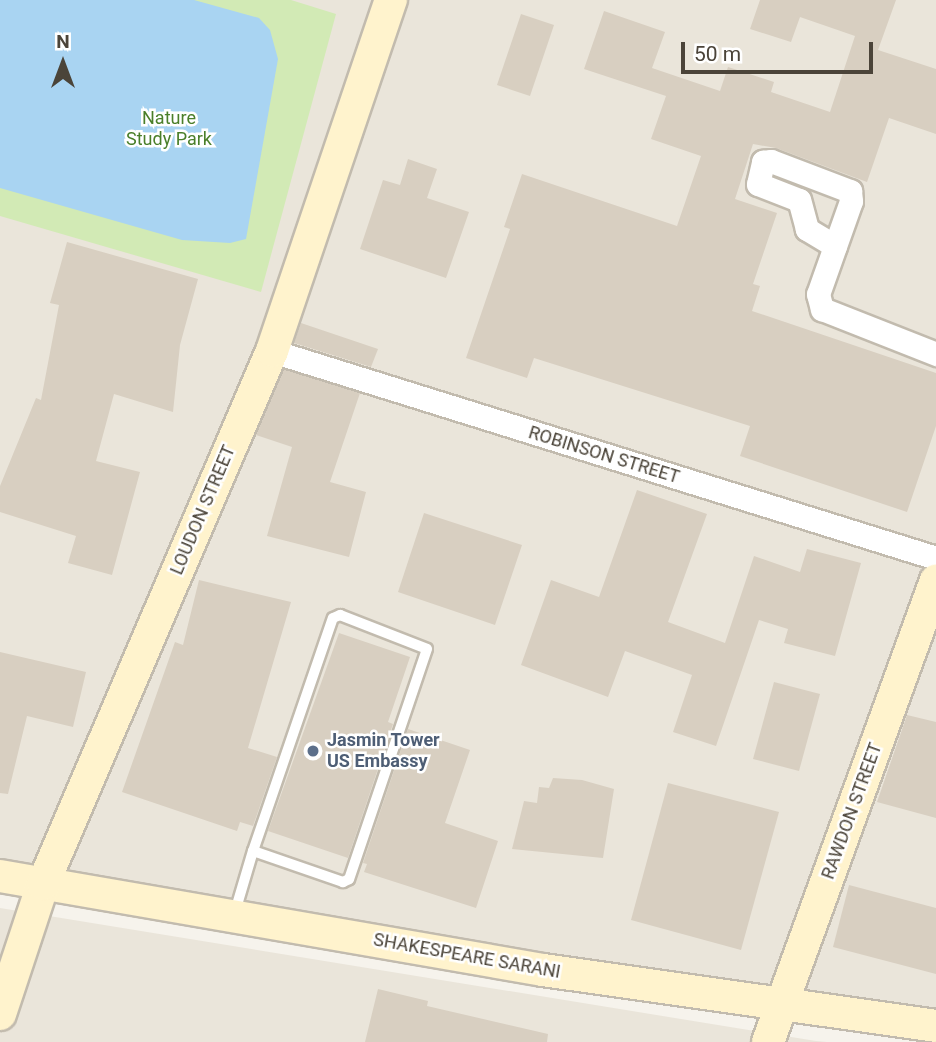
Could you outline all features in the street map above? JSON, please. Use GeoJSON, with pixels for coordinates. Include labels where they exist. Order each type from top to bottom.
{"type":"FeatureCollection","features":[{"type":"Feature","properties":{"kind":"main road","name":"LOUDON STREET"},"geometry":{"type":"LineString","coordinates":[[0,1014],[43,884],[272,351],[391,0]]}},
{"type":"Feature","properties":{"kind":"main road","name":"RAWDON STREET"},"geometry":{"type":"LineString","coordinates":[[768,1042],[936,580]]}},
{"type":"Feature","properties":{"kind":"main road","name":"SHAKESPEARE SARANI"},"geometry":{"type":"LineString","coordinates":[[0,876],[543,970],[936,1026]]}},
{"type":"Feature","properties":{"kind":"street"},"geometry":{"type":"LineString","coordinates":[[835,246],[818,295],[822,309],[936,354]]}},
{"type":"Feature","properties":{"kind":"street","name":"ROBINSON STREET"},"geometry":{"type":"LineString","coordinates":[[272,351],[936,558]]}},
{"type":"Feature","properties":{"kind":"lane"},"geometry":{"type":"LineString","coordinates":[[234,917],[253,851],[333,618],[340,615],[427,649],[349,879],[343,882],[253,851]]}},
{"type":"Feature","properties":{"kind":"shaded area"},"geometry":{"type":"Polygon","coordinates":[[[0,0],[936,0],[936,1008],[541,952],[0,859],[0,0]]]}},
{"type":"Feature","properties":{"kind":"shaded area"},"geometry":{"type":"Polygon","coordinates":[[[0,908],[816,1041],[827,1042],[0,1042],[0,908]]]}},
{"type":"Feature","properties":{"kind":"green space","name":"Nature Study Park"},"geometry":{"type":"Polygon","coordinates":[[[0,0],[291,0],[336,14],[261,292],[0,216],[0,0]]]}},
{"type":"Feature","properties":{"kind":"water","name":"Nature Study Park"},"geometry":{"type":"Polygon","coordinates":[[[0,0],[194,0],[259,18],[270,30],[278,59],[246,239],[230,243],[182,240],[0,188],[0,0]]]}},
{"type":"Feature","properties":{"kind":"building"},"geometry":{"type":"Polygon","coordinates":[[[760,0],[896,0],[878,50],[936,69],[936,134],[889,118],[867,182],[776,148],[753,144],[735,199],[777,213],[753,284],[760,286],[752,311],[936,373],[936,426],[907,512],[740,456],[750,426],[534,358],[527,378],[466,358],[510,229],[504,227],[522,174],[677,226],[701,156],[651,139],[666,96],[584,69],[604,11],[665,32],[652,68],[720,91],[728,67],[774,82],[771,92],[830,112],[855,36],[800,17],[791,42],[750,29],[760,0]]]}},
{"type":"Feature","properties":{"kind":"building"},"geometry":{"type":"Polygon","coordinates":[[[521,14],[554,25],[530,96],[497,85],[521,14]]]}},
{"type":"Feature","properties":{"kind":"building"},"geometry":{"type":"Polygon","coordinates":[[[408,159],[437,169],[427,198],[469,212],[446,278],[360,249],[383,180],[400,185],[408,159]]]}},
{"type":"Feature","properties":{"kind":"building"},"geometry":{"type":"Polygon","coordinates":[[[67,242],[198,279],[180,345],[173,412],[114,394],[96,461],[140,472],[112,575],[68,563],[76,536],[0,512],[0,486],[36,398],[41,400],[59,305],[50,303],[67,242]]]}},
{"type":"Feature","properties":{"kind":"building"},"geometry":{"type":"Polygon","coordinates":[[[301,323],[378,349],[371,367],[294,343],[301,323]]]}},
{"type":"Feature","properties":{"kind":"building"},"geometry":{"type":"Polygon","coordinates":[[[284,369],[360,393],[330,482],[366,492],[349,557],[267,536],[292,447],[256,435],[284,369]]]}},
{"type":"Feature","properties":{"kind":"building"},"geometry":{"type":"Polygon","coordinates":[[[637,490],[707,514],[668,622],[725,643],[754,556],[800,572],[807,549],[861,563],[835,656],[784,643],[788,629],[759,620],[716,746],[673,732],[692,675],[625,651],[608,697],[521,665],[551,580],[599,597],[637,490]]]}},
{"type":"Feature","properties":{"kind":"building"},"geometry":{"type":"Polygon","coordinates":[[[424,513],[522,545],[495,625],[398,592],[424,513]]]}},
{"type":"Feature","properties":{"kind":"building"},"geometry":{"type":"Polygon","coordinates":[[[199,580],[291,602],[248,748],[277,757],[253,826],[240,822],[237,831],[122,792],[175,642],[183,645],[199,580]]]}},
{"type":"Feature","properties":{"kind":"building"},"geometry":{"type":"Polygon","coordinates":[[[339,633],[410,657],[388,722],[393,724],[348,858],[268,831],[339,633]]]}},
{"type":"Feature","properties":{"kind":"building"},"geometry":{"type":"Polygon","coordinates":[[[0,652],[86,672],[73,727],[27,716],[8,794],[0,793],[0,652]]]}},
{"type":"Feature","properties":{"kind":"building"},"geometry":{"type":"Polygon","coordinates":[[[774,682],[820,694],[799,771],[753,759],[774,682]]]}},
{"type":"Feature","properties":{"kind":"building"},"geometry":{"type":"Polygon","coordinates":[[[907,715],[936,722],[936,818],[877,802],[907,715]]]}},
{"type":"Feature","properties":{"kind":"building"},"geometry":{"type":"Polygon","coordinates":[[[408,729],[470,750],[445,823],[498,841],[476,908],[364,872],[367,864],[363,863],[408,729]]]}},
{"type":"Feature","properties":{"kind":"building"},"geometry":{"type":"Polygon","coordinates":[[[553,778],[582,780],[614,789],[603,858],[512,849],[524,801],[537,803],[539,787],[549,788],[553,778]]]}},
{"type":"Feature","properties":{"kind":"building"},"geometry":{"type":"Polygon","coordinates":[[[668,783],[779,812],[741,950],[631,920],[668,783]]]}},
{"type":"Feature","properties":{"kind":"building"},"geometry":{"type":"Polygon","coordinates":[[[849,885],[936,908],[936,974],[833,947],[849,885]]]}},
{"type":"Feature","properties":{"kind":"building"},"geometry":{"type":"Polygon","coordinates":[[[378,989],[428,1001],[427,1006],[548,1034],[547,1042],[365,1042],[378,989]]]}},
{"type":"Feature","properties":{"kind":"place","name":"Jasmin Tower US Embassy"},"geometry":{"type":"Point","coordinates":[313,751]}}]}
